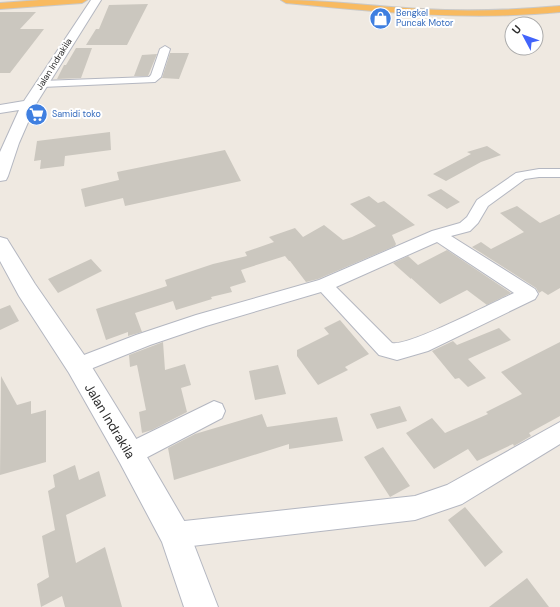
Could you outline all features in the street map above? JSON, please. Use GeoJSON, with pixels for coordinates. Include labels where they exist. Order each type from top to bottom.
{"type":"FeatureCollection","features":[{"type":"Feature","properties":{"kind":"highway"},"geometry":{"type":"LineString","coordinates":[[0,1],[19,0]]}},
{"type":"Feature","properties":{"kind":"highway"},"geometry":{"type":"LineString","coordinates":[[0,6],[82,0]]}},
{"type":"Feature","properties":{"kind":"highway"},"geometry":{"type":"LineString","coordinates":[[286,0],[448,14],[517,14],[560,9]]}},
{"type":"Feature","properties":{"kind":"highway"},"geometry":{"type":"LineString","coordinates":[[324,0],[447,9],[508,9],[560,5]]}},
{"type":"Feature","properties":{"kind":"street","name":"Jalan Indrakila"},"geometry":{"type":"LineString","coordinates":[[0,176],[11,144],[29,104],[96,0]]}},
{"type":"Feature","properties":{"kind":"street"},"geometry":{"type":"LineString","coordinates":[[42,84],[151,80],[156,77],[165,49]]}},
{"type":"Feature","properties":{"kind":"street"},"geometry":{"type":"LineString","coordinates":[[0,109],[29,104]]}},
{"type":"Feature","properties":{"kind":"street"},"geometry":{"type":"LineString","coordinates":[[78,366],[143,340],[195,322],[324,285],[438,235],[465,226],[472,220],[482,203],[521,176],[539,173],[560,173]]}},
{"type":"Feature","properties":{"kind":"street"},"geometry":{"type":"LineString","coordinates":[[324,285],[386,349],[397,352],[421,345],[529,294],[438,235]]}},
{"type":"Feature","properties":{"kind":"street","name":"Jalan Indrakila"},"geometry":{"type":"LineString","coordinates":[[0,244],[27,290],[78,366],[130,454],[175,535],[201,607]]}},
{"type":"Feature","properties":{"kind":"street"},"geometry":{"type":"LineString","coordinates":[[130,454],[214,411]]}},
{"type":"Feature","properties":{"kind":"street"},"geometry":{"type":"LineString","coordinates":[[175,535],[415,508],[453,495],[560,432]]}},
{"type":"Feature","properties":{"kind":"building"},"geometry":{"type":"Polygon","coordinates":[[[148,4],[127,45],[86,45],[96,29],[99,29],[109,5],[148,4]]]}},
{"type":"Feature","properties":{"kind":"building"},"geometry":{"type":"Polygon","coordinates":[[[0,12],[36,12],[20,29],[44,29],[10,73],[0,73],[0,12]]]}},
{"type":"Feature","properties":{"kind":"building"},"geometry":{"type":"Polygon","coordinates":[[[76,48],[92,48],[81,78],[57,79],[64,65],[66,65],[76,48]]]}},
{"type":"Feature","properties":{"kind":"building"},"geometry":{"type":"Polygon","coordinates":[[[170,53],[189,53],[179,79],[162,78],[170,53]]]}},
{"type":"Feature","properties":{"kind":"building"},"geometry":{"type":"Polygon","coordinates":[[[157,54],[148,76],[134,76],[142,55],[157,54]]]}},
{"type":"Feature","properties":{"kind":"building"},"geometry":{"type":"Polygon","coordinates":[[[110,132],[111,150],[65,156],[64,166],[40,169],[41,160],[34,161],[37,141],[110,132]]]}},
{"type":"Feature","properties":{"kind":"building"},"geometry":{"type":"Polygon","coordinates":[[[487,146],[501,155],[481,162],[446,181],[433,174],[471,154],[467,152],[487,146]]]}},
{"type":"Feature","properties":{"kind":"building"},"geometry":{"type":"Polygon","coordinates":[[[225,150],[241,181],[125,206],[123,198],[85,207],[81,189],[119,180],[117,172],[225,150]]]}},
{"type":"Feature","properties":{"kind":"building"},"geometry":{"type":"Polygon","coordinates":[[[441,189],[460,202],[447,209],[427,195],[441,189]]]}},
{"type":"Feature","properties":{"kind":"building"},"geometry":{"type":"Polygon","coordinates":[[[369,196],[378,203],[384,201],[415,225],[392,235],[396,244],[395,246],[318,279],[306,282],[285,256],[241,270],[246,282],[230,287],[232,292],[211,297],[212,299],[176,310],[173,301],[135,313],[142,332],[128,336],[128,332],[106,340],[96,309],[167,286],[165,280],[213,264],[247,256],[245,252],[274,242],[269,237],[295,228],[303,237],[324,225],[343,240],[352,237],[376,226],[350,204],[369,196]]]}},
{"type":"Feature","properties":{"kind":"building"},"geometry":{"type":"Polygon","coordinates":[[[517,206],[540,223],[560,214],[560,288],[548,295],[542,291],[539,293],[536,288],[472,247],[481,242],[491,249],[524,232],[500,213],[517,206]]]}},
{"type":"Feature","properties":{"kind":"building"},"geometry":{"type":"Polygon","coordinates":[[[447,250],[511,293],[487,305],[467,290],[440,304],[393,263],[408,256],[418,265],[447,250]]]}},
{"type":"Feature","properties":{"kind":"building"},"geometry":{"type":"Polygon","coordinates":[[[91,259],[102,271],[58,293],[48,279],[91,259]]]}},
{"type":"Feature","properties":{"kind":"building"},"geometry":{"type":"Polygon","coordinates":[[[10,305],[19,321],[0,330],[0,309],[10,305]]]}},
{"type":"Feature","properties":{"kind":"building"},"geometry":{"type":"Polygon","coordinates":[[[340,320],[369,354],[345,367],[348,370],[318,385],[297,356],[297,350],[329,334],[324,328],[340,320]]]}},
{"type":"Feature","properties":{"kind":"building"},"geometry":{"type":"Polygon","coordinates":[[[499,328],[511,340],[468,359],[486,378],[468,387],[459,378],[455,379],[432,351],[453,341],[457,345],[499,328]]]}},
{"type":"Feature","properties":{"kind":"building"},"geometry":{"type":"Polygon","coordinates":[[[163,342],[165,370],[185,364],[191,385],[181,388],[187,412],[152,430],[142,433],[139,412],[146,410],[137,365],[130,367],[129,355],[163,342]]]}},
{"type":"Feature","properties":{"kind":"building"},"geometry":{"type":"Polygon","coordinates":[[[560,342],[560,416],[529,433],[531,436],[514,446],[513,444],[477,461],[468,449],[434,469],[406,433],[432,418],[445,433],[488,414],[486,412],[522,394],[501,372],[560,342]]]}},
{"type":"Feature","properties":{"kind":"building"},"geometry":{"type":"Polygon","coordinates":[[[278,365],[286,394],[255,400],[249,371],[278,365]]]}},
{"type":"Feature","properties":{"kind":"building"},"geometry":{"type":"Polygon","coordinates":[[[1,376],[17,405],[31,401],[31,414],[46,410],[46,462],[0,475],[1,376]]]}},
{"type":"Feature","properties":{"kind":"building"},"geometry":{"type":"Polygon","coordinates":[[[400,406],[407,421],[377,429],[370,414],[400,406]]]}},
{"type":"Feature","properties":{"kind":"building"},"geometry":{"type":"Polygon","coordinates":[[[262,414],[267,427],[337,417],[343,441],[289,449],[289,444],[174,480],[168,448],[195,434],[262,414]]]}},
{"type":"Feature","properties":{"kind":"building"},"geometry":{"type":"Polygon","coordinates":[[[383,447],[410,486],[390,497],[364,457],[383,447]]]}},
{"type":"Feature","properties":{"kind":"building"},"geometry":{"type":"Polygon","coordinates":[[[75,465],[79,480],[99,471],[106,496],[66,515],[76,563],[105,547],[122,607],[65,607],[62,596],[41,607],[37,584],[49,577],[42,536],[55,530],[48,491],[55,487],[53,475],[75,465]]]}},
{"type":"Feature","properties":{"kind":"building"},"geometry":{"type":"Polygon","coordinates":[[[465,507],[503,552],[485,567],[448,520],[465,507]]]}},
{"type":"Feature","properties":{"kind":"building"},"geometry":{"type":"Polygon","coordinates":[[[527,578],[549,607],[489,607],[527,578]]]}},
{"type":"Feature","properties":{"kind":"place","name":"Bengkel Puncak Motor"},"geometry":{"type":"Point","coordinates":[380,18]}},
{"type":"Feature","properties":{"kind":"place","name":"Samidi toko"},"geometry":{"type":"Point","coordinates":[36,114]}}]}
